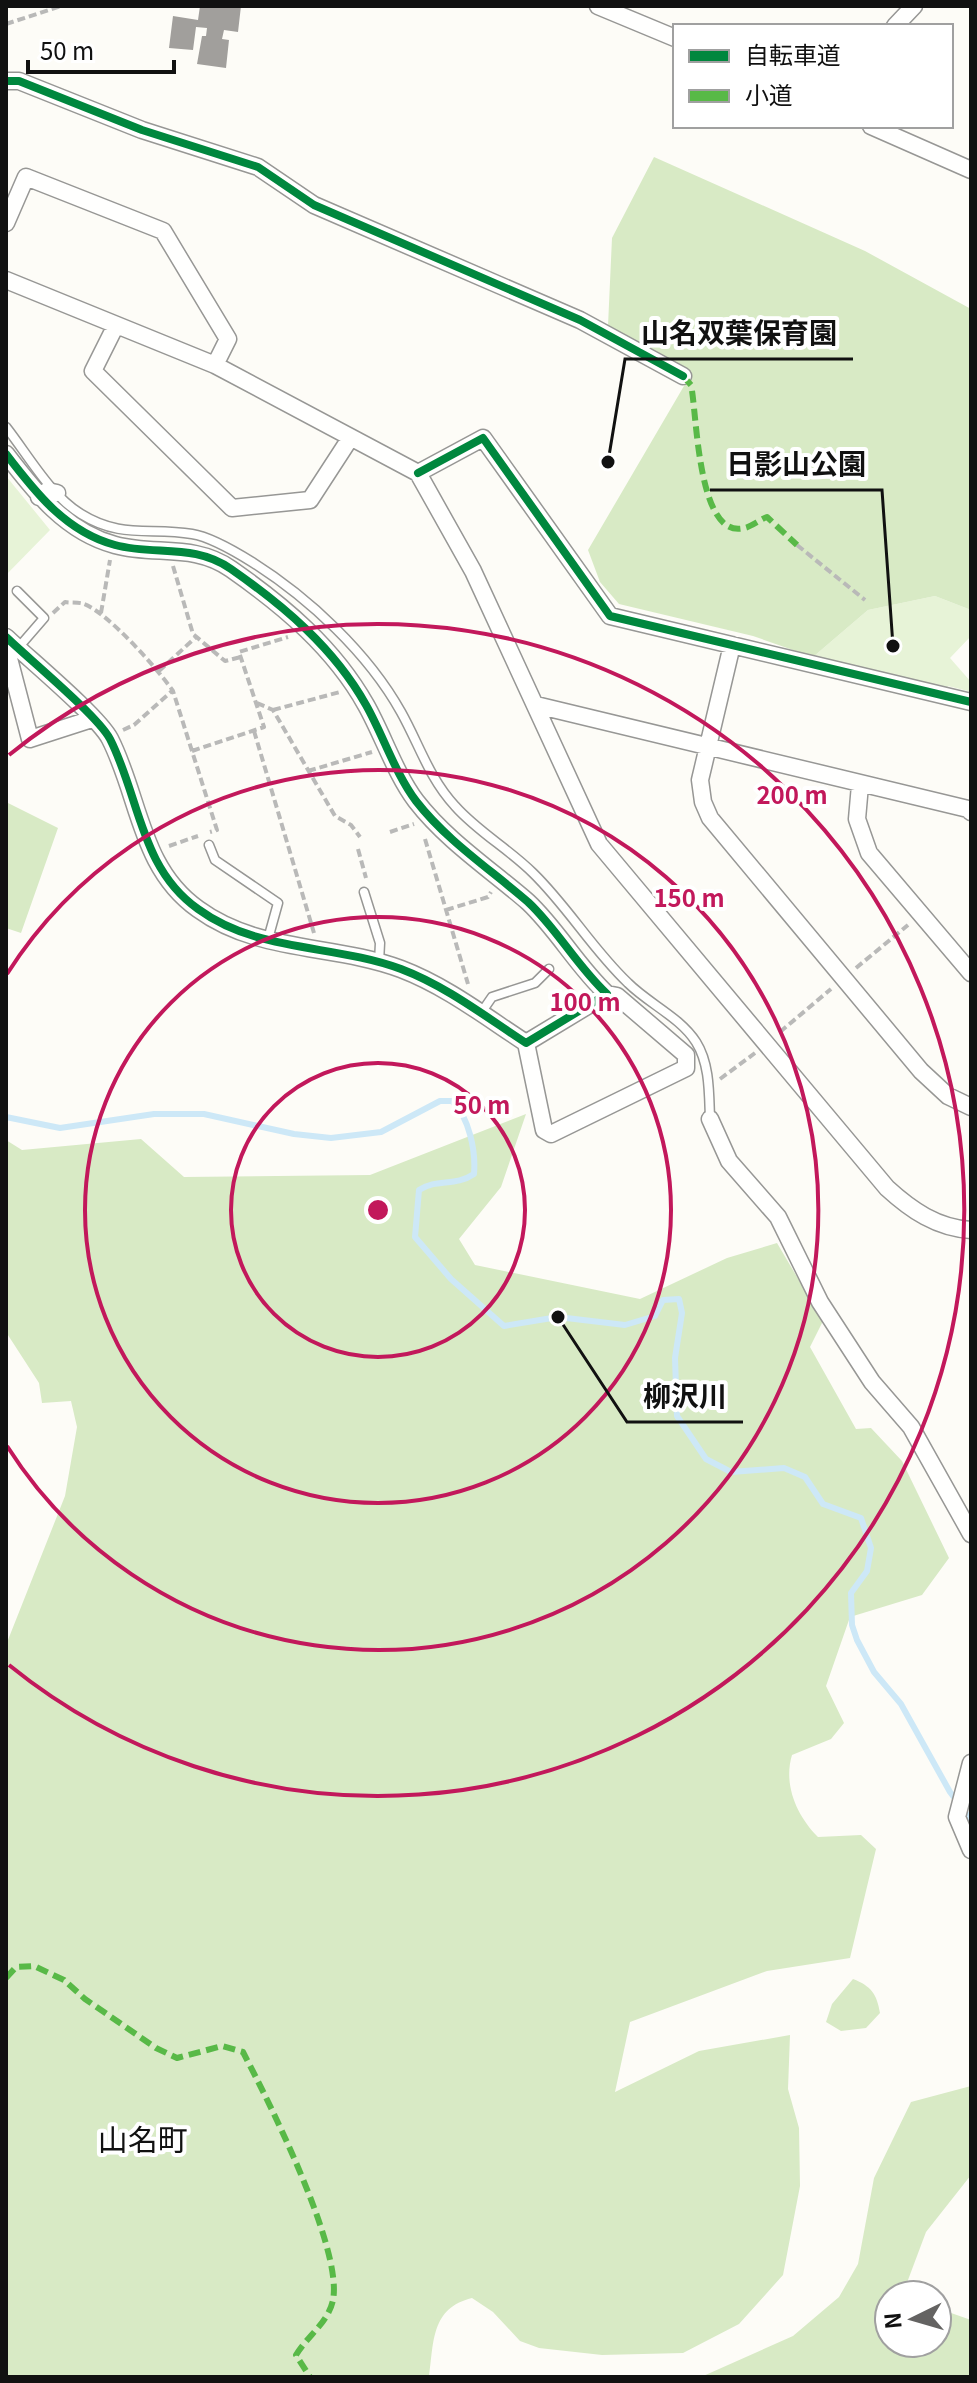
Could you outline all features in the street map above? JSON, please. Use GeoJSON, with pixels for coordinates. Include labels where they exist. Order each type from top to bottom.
{"type":"FeatureCollection","features":[{"type":"Feature","properties":{"kind":"street"},"geometry":{"type":"LineString","coordinates":[[598,6],[673,37]]}},
{"type":"Feature","properties":{"kind":"street"},"geometry":{"type":"LineString","coordinates":[[897,24],[914,6]]}},
{"type":"Feature","properties":{"kind":"street"},"geometry":{"type":"LineString","coordinates":[[6,81],[19,81],[142,130],[258,167],[314,205],[580,320],[683,376]]}},
{"type":"Feature","properties":{"kind":"street"},"geometry":{"type":"LineString","coordinates":[[876,128],[971,170]]}},
{"type":"Feature","properties":{"kind":"street"},"geometry":{"type":"LineString","coordinates":[[6,223],[26,177],[163,231],[228,339],[215,365]]}},
{"type":"Feature","properties":{"kind":"street"},"geometry":{"type":"LineString","coordinates":[[6,280],[115,327],[215,365],[349,440],[418,473],[473,571],[599,844],[766,1045],[908,1208],[931,1220],[971,1230]]}},
{"type":"Feature","properties":{"kind":"street"},"geometry":{"type":"LineString","coordinates":[[115,327],[93,371],[232,508],[310,500],[349,440]]}},
{"type":"Feature","properties":{"kind":"street"},"geometry":{"type":"LineString","coordinates":[[418,473],[483,438],[610,616],[971,702]]}},
{"type":"Feature","properties":{"kind":"street"},"geometry":{"type":"LineString","coordinates":[[6,454],[39,497],[79,530],[115,545],[201,553],[240,575],[335,655],[365,702],[415,799],[448,837],[530,905],[607,994],[617,996],[669,1038],[686,1055],[686,1068],[551,1134],[544,1130],[526,1043],[429,981],[379,963],[268,940],[222,924],[196,908],[174,887],[150,853],[109,737],[10,644]]}},
{"type":"Feature","properties":{"kind":"street"},"geometry":{"type":"LineString","coordinates":[[39,497],[47,491],[57,493]]}},
{"type":"Feature","properties":{"kind":"street"},"geometry":{"type":"LineString","coordinates":[[10,644],[30,739],[92,719]]}},
{"type":"Feature","properties":{"kind":"street"},"geometry":{"type":"LineString","coordinates":[[732,645],[700,780],[710,818],[929,1079],[948,1096],[971,1107]]}},
{"type":"Feature","properties":{"kind":"street"},"geometry":{"type":"LineString","coordinates":[[536,705],[970,809]]}},
{"type":"Feature","properties":{"kind":"street"},"geometry":{"type":"LineString","coordinates":[[860,785],[857,819],[863,842],[971,973]]}},
{"type":"Feature","properties":{"kind":"street"},"geometry":{"type":"LineString","coordinates":[[526,1043],[607,994]]}},
{"type":"Feature","properties":{"kind":"street"},"geometry":{"type":"LineString","coordinates":[[710,1119],[729,1161],[778,1217],[820,1302],[872,1382],[911,1427],[971,1534]]}},
{"type":"Feature","properties":{"kind":"street"},"geometry":{"type":"LineString","coordinates":[[971,1763],[957,1814],[971,1850]]}},
{"type":"Feature","properties":{"kind":"lane"},"geometry":{"type":"LineString","coordinates":[[6,427],[57,493],[78,513],[102,525],[133,533],[193,534],[251,561],[325,622],[369,665],[401,712],[425,765],[454,806],[532,872],[608,964],[648,1002],[683,1026],[697,1044],[706,1064],[710,1119]]}},
{"type":"Feature","properties":{"kind":"lane"},"geometry":{"type":"LineString","coordinates":[[10,644],[44,618],[17,591]]}},
{"type":"Feature","properties":{"kind":"lane"},"geometry":{"type":"LineString","coordinates":[[209,845],[215,860],[278,903],[268,940]]}},
{"type":"Feature","properties":{"kind":"lane"},"geometry":{"type":"LineString","coordinates":[[364,892],[380,943],[379,963]]}},
{"type":"Feature","properties":{"kind":"lane"},"geometry":{"type":"LineString","coordinates":[[480,1014],[492,997],[535,983],[549,969]]}},
{"type":"Feature","properties":{"kind":"path"},"geometry":{"type":"LineString","coordinates":[[6,24],[61,6]]}},
{"type":"Feature","properties":{"kind":"path"},"geometry":{"type":"LineString","coordinates":[[797,545],[865,600]]}},
{"type":"Feature","properties":{"kind":"path"},"geometry":{"type":"LineString","coordinates":[[101,613],[110,554]]}},
{"type":"Feature","properties":{"kind":"path"},"geometry":{"type":"LineString","coordinates":[[171,560],[196,637],[225,661],[241,657]]}},
{"type":"Feature","properties":{"kind":"path"},"geometry":{"type":"LineString","coordinates":[[44,618],[65,602],[85,604],[101,613],[159,671],[173,691],[217,830],[163,848]]}},
{"type":"Feature","properties":{"kind":"path"},"geometry":{"type":"LineString","coordinates":[[192,751],[264,727],[239,652],[295,635]]}},
{"type":"Feature","properties":{"kind":"path"},"geometry":{"type":"LineString","coordinates":[[159,671],[196,637]]}},
{"type":"Feature","properties":{"kind":"path"},"geometry":{"type":"LineString","coordinates":[[273,710],[347,690]]}},
{"type":"Feature","properties":{"kind":"path"},"geometry":{"type":"LineString","coordinates":[[120,731],[134,725],[173,691]]}},
{"type":"Feature","properties":{"kind":"path"},"geometry":{"type":"LineString","coordinates":[[256,702],[273,710],[335,816],[351,825],[360,837]]}},
{"type":"Feature","properties":{"kind":"path"},"geometry":{"type":"LineString","coordinates":[[254,731],[316,939]]}},
{"type":"Feature","properties":{"kind":"path"},"geometry":{"type":"LineString","coordinates":[[307,771],[378,750]]}},
{"type":"Feature","properties":{"kind":"path"},"geometry":{"type":"LineString","coordinates":[[390,832],[421,822]]}},
{"type":"Feature","properties":{"kind":"path"},"geometry":{"type":"LineString","coordinates":[[428,831],[425,838],[471,994]]}},
{"type":"Feature","properties":{"kind":"path"},"geometry":{"type":"LineString","coordinates":[[358,849],[366,878],[364,892]]}},
{"type":"Feature","properties":{"kind":"path"},"geometry":{"type":"LineString","coordinates":[[446,910],[488,897],[493,889]]}},
{"type":"Feature","properties":{"kind":"path"},"geometry":{"type":"LineString","coordinates":[[708,1088],[766,1045],[923,914]]}},
{"type":"Feature","properties":{"kind":"green space"},"geometry":{"type":"Polygon","coordinates":[[[654,157],[865,251],[971,309],[971,610],[935,596],[868,610],[813,657],[753,636],[619,604],[600,582],[588,550],[691,374],[608,326],[612,238],[654,157]]]}},
{"type":"Feature","properties":{"kind":"green space"},"geometry":{"type":"Polygon","coordinates":[[[6,476],[50,530],[6,575],[6,476]]]}},
{"type":"Feature","properties":{"kind":"green space"},"geometry":{"type":"Polygon","coordinates":[[[935,596],[971,610],[971,636],[950,658],[971,682],[971,696],[968,691],[948,686],[946,690],[813,657],[868,610],[935,596]]]}},
{"type":"Feature","properties":{"kind":"green space"},"geometry":{"type":"Polygon","coordinates":[[[6,802],[58,828],[21,933],[6,928],[6,802]]]}},
{"type":"Feature","properties":{"kind":"green space"},"geometry":{"type":"Polygon","coordinates":[[[526,1114],[501,1187],[459,1239],[475,1265],[640,1299],[727,1258],[777,1243],[823,1321],[810,1347],[856,1429],[871,1428],[902,1461],[949,1558],[922,1595],[850,1617],[826,1686],[844,1723],[831,1739],[792,1755],[791,1789],[798,1810],[810,1829],[818,1837],[861,1835],[876,1849],[850,1958],[767,1971],[630,2022],[615,2092],[699,2051],[790,2035],[788,2089],[799,2128],[800,2186],[783,2275],[739,2324],[683,2353],[602,2355],[539,2348],[520,2341],[493,2312],[472,2298],[459,2303],[442,2318],[434,2339],[429,2377],[6,2377],[6,1645],[65,1496],[77,1427],[71,1401],[42,1403],[39,1383],[6,1332],[6,1140],[22,1150],[141,1139],[184,1177],[370,1175],[526,1114]]]}},
{"type":"Feature","properties":{"kind":"green space"},"geometry":{"type":"Polygon","coordinates":[[[853,1979],[872,1992],[880,2013],[866,2028],[841,2031],[826,2022],[832,2004],[853,1979]]]}},
{"type":"Feature","properties":{"kind":"green space"},"geometry":{"type":"Polygon","coordinates":[[[971,2086],[971,2175],[926,2232],[908,2279],[873,2279],[873,2359],[953,2359],[953,2314],[971,2320],[971,2377],[701,2377],[793,2336],[839,2297],[858,2264],[874,2178],[911,2102],[971,2086]]]}},
{"type":"Feature","properties":{"kind":"building"},"geometry":{"type":"Polygon","coordinates":[[[200,6],[241,6],[238,32],[224,30],[222,39],[229,40],[226,68],[197,64],[202,36],[206,36],[207,28],[196,27],[193,50],[169,48],[173,16],[198,20],[200,6]]]}},
{"type":"Feature","properties":{"kind":"waterway"},"geometry":{"type":"LineString","coordinates":[[6,1117],[60,1128],[154,1114],[204,1114],[294,1134],[331,1138],[381,1132],[440,1101],[452,1101],[463,1116],[470,1135],[474,1174],[419,1190],[415,1237],[451,1279],[504,1326],[558,1317],[625,1325],[655,1316],[663,1300],[679,1299],[682,1313],[675,1358],[677,1416],[706,1459],[731,1472],[784,1468],[805,1477],[823,1504],[861,1518],[871,1548],[867,1571],[851,1593],[852,1625],[857,1640],[874,1672],[901,1704],[950,1792],[971,1820]]}},
{"type":"Feature","properties":{"kind":"marked path"},"geometry":{"type":"LineString","coordinates":[[683,376],[691,385],[702,471],[717,514],[728,526],[744,528],[767,517],[797,545]]}},
{"type":"Feature","properties":{"kind":"marked path"},"geometry":{"type":"LineString","coordinates":[[6,1978],[16,1967],[34,1966],[64,1980],[85,1999],[156,2048],[177,2058],[222,2046],[243,2052],[302,2176],[327,2247],[333,2277],[333,2300],[322,2322],[296,2355],[310,2377]]}},
{"type":"Feature","properties":{"kind":"cycle path"},"geometry":{"type":"LineString","coordinates":[[6,81],[19,81],[142,130],[258,167],[314,205],[580,320],[683,376]]}},
{"type":"Feature","properties":{"kind":"cycle path"},"geometry":{"type":"LineString","coordinates":[[418,473],[483,438],[610,616],[971,702]]}},
{"type":"Feature","properties":{"kind":"cycle path"},"geometry":{"type":"LineString","coordinates":[[6,454],[40,496],[81,531],[115,545],[189,553],[217,561],[289,613],[323,647],[353,684],[416,801],[455,842],[528,902],[607,994],[526,1043],[450,993],[401,969],[349,955],[271,941],[221,923],[198,909],[164,873],[144,831],[120,762],[103,729],[6,637]]}},
{"type":"Feature","properties":{"kind":"place","name":"山名双葉保育園"},"geometry":{"type":"Point","coordinates":[608,462]}},
{"type":"Feature","properties":{"kind":"place","name":"日影山公園"},"geometry":{"type":"Point","coordinates":[893,646]}},
{"type":"Feature","properties":{"kind":"place","name":"柳沢川"},"geometry":{"type":"Point","coordinates":[558,1317]}},
{"type":"Feature","properties":{"kind":"district","name":"山名町"},"geometry":{"type":"Point","coordinates":[143,2138]}}]}
